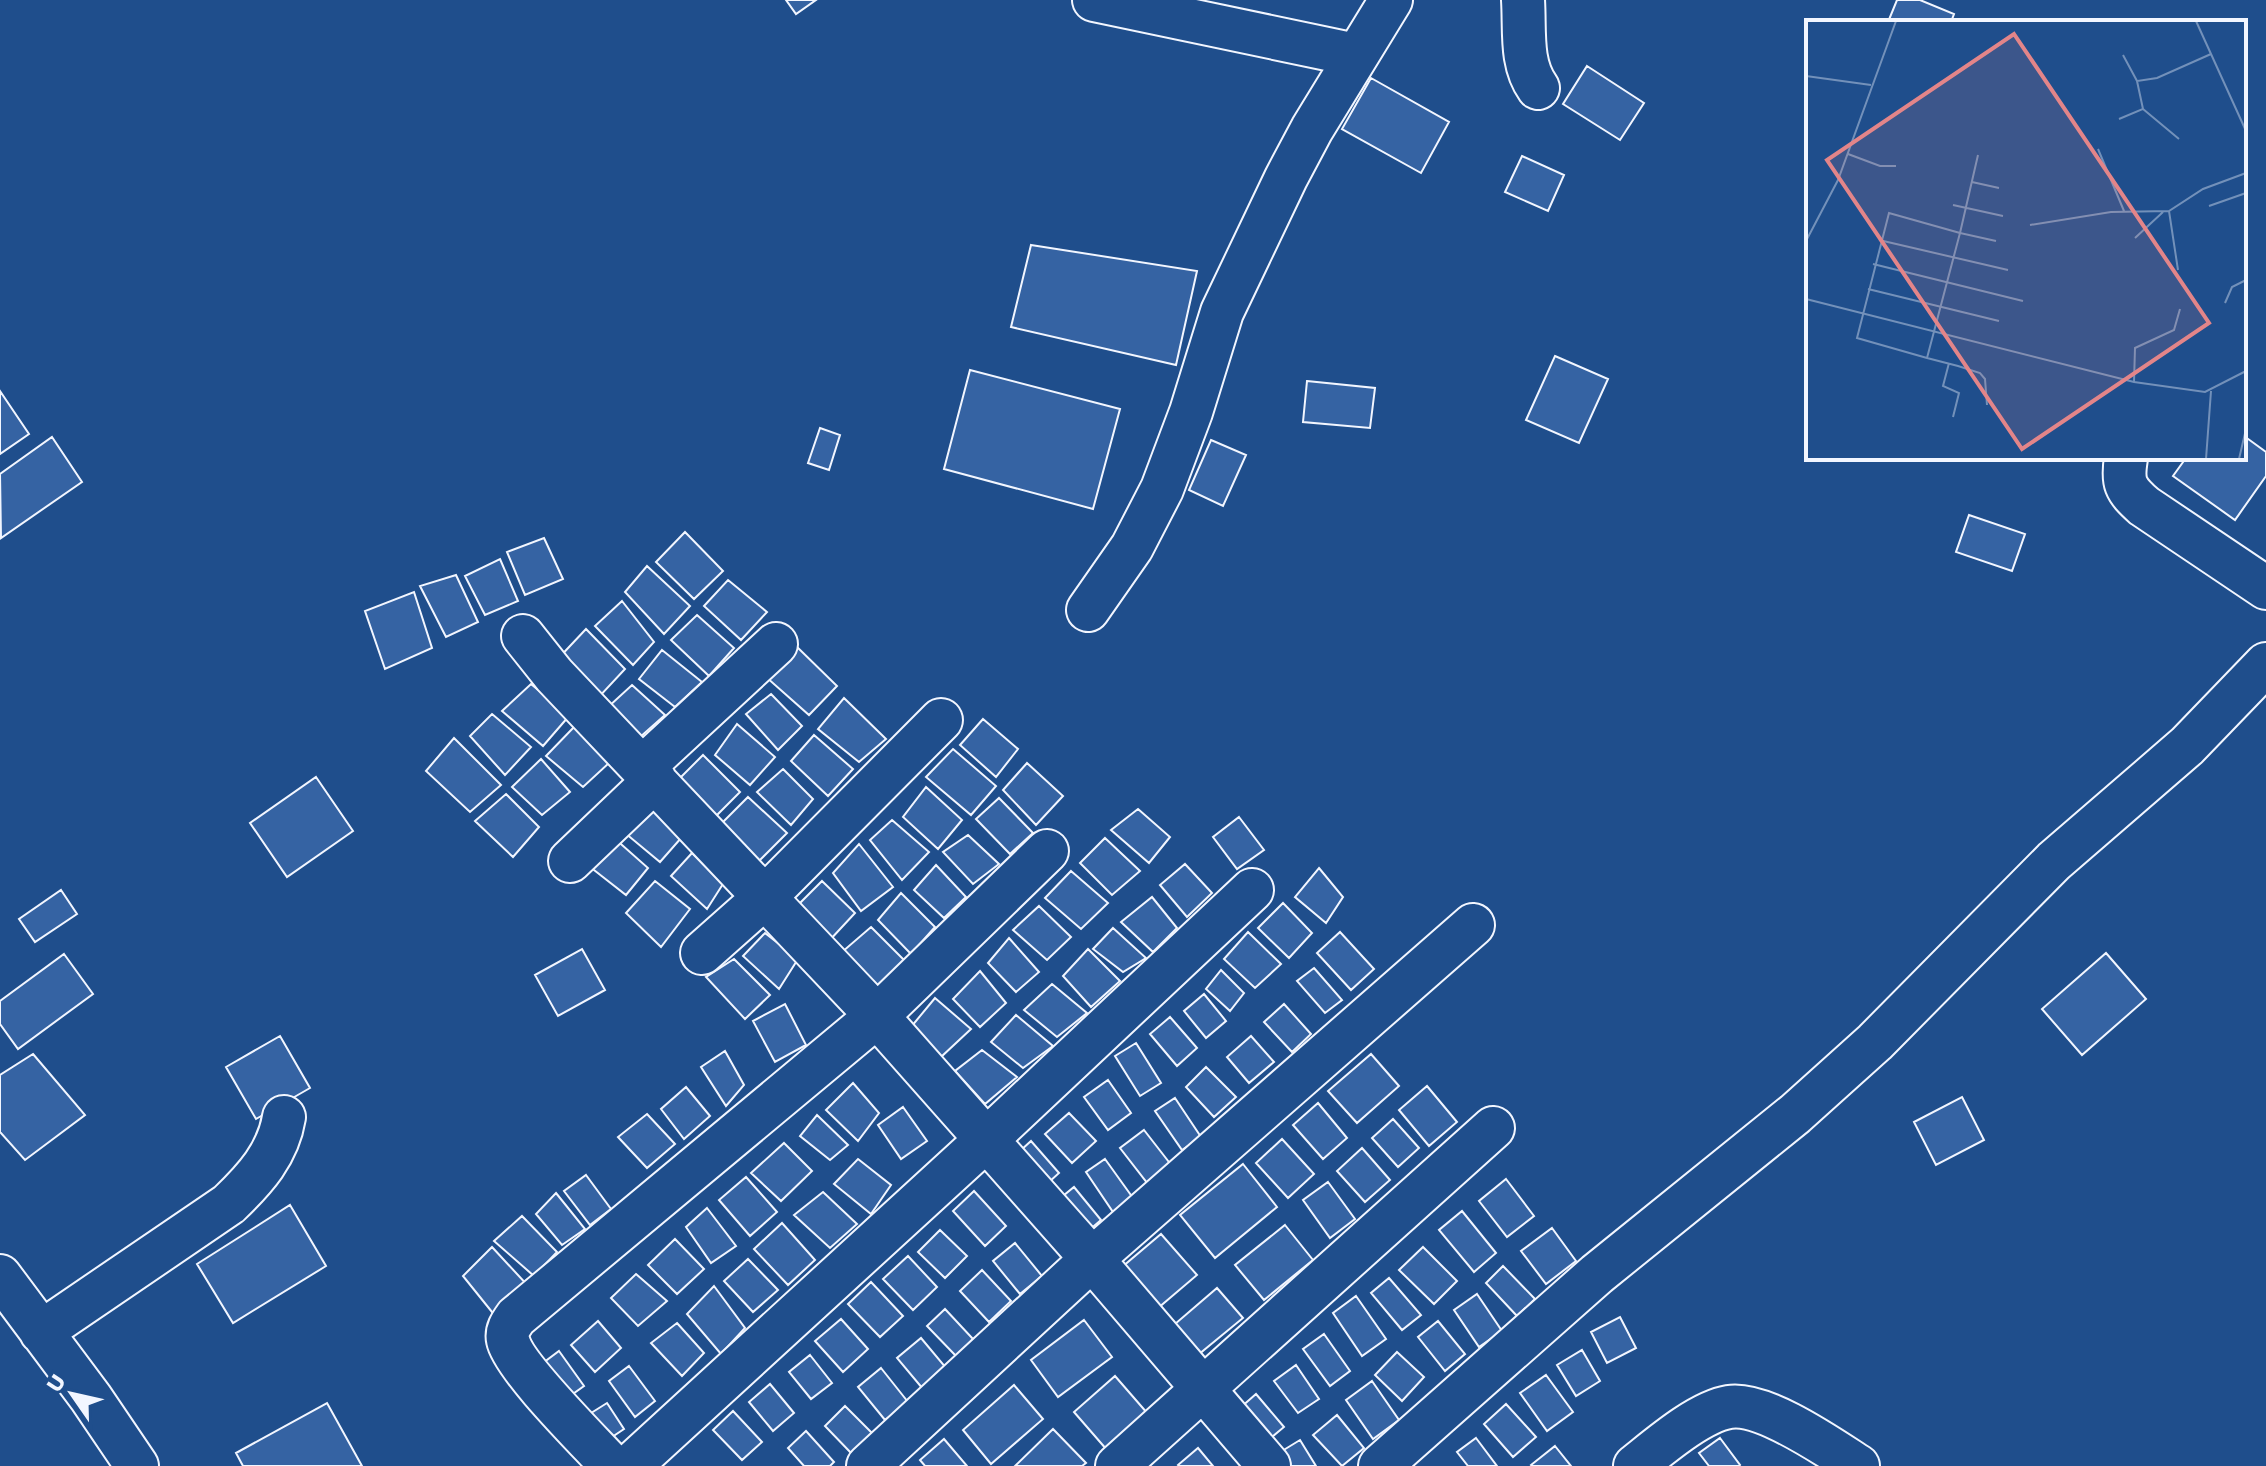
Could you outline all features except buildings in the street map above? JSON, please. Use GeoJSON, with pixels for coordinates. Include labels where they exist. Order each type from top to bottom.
{"type":"FeatureCollection","features":[{"type":"Feature","properties":{"kind":"street"},"geometry":{"type":"LineString","coordinates":[[1094,0],[1356,55]]}},
{"type":"Feature","properties":{"kind":"street"},"geometry":{"type":"LineString","coordinates":[[1088,610],[1132,547],[1162,489],[1191,412],[1222,312],[1286,178],[1391,0]]}},
{"type":"Feature","properties":{"kind":"street"},"geometry":{"type":"LineString","coordinates":[[1523,0],[1526,65],[1529,76],[1538,88]]}},
{"type":"Feature","properties":{"kind":"street"},"geometry":{"type":"LineString","coordinates":[[2126,460],[2124,477],[2128,491],[2144,506],[2266,588]]}},
{"type":"Feature","properties":{"kind":"street"},"geometry":{"type":"LineString","coordinates":[[523,636],[554,675],[877,1016],[1092,1259],[1269,1466]]}},
{"type":"Feature","properties":{"kind":"street"},"geometry":{"type":"LineString","coordinates":[[570,861],[649,774],[776,644]]}},
{"type":"Feature","properties":{"kind":"street"},"geometry":{"type":"LineString","coordinates":[[1380,1466],[1597,1274],[1795,1114],[1875,1042],[2054,861],[2187,746],[2266,664]]}},
{"type":"Feature","properties":{"kind":"street"},"geometry":{"type":"LineString","coordinates":[[702,953],[764,898],[941,720]]}},
{"type":"Feature","properties":{"kind":"street"},"geometry":{"type":"LineString","coordinates":[[612,1466],[522,1367],[507,1337],[516,1317],[877,1016],[1047,851]]}},
{"type":"Feature","properties":{"kind":"street"},"geometry":{"type":"LineString","coordinates":[[630,1466],[987,1139],[1252,890]]}},
{"type":"Feature","properties":{"kind":"street"},"geometry":{"type":"LineString","coordinates":[[868,1466],[1092,1259],[1473,925]]}},
{"type":"Feature","properties":{"kind":"street"},"geometry":{"type":"LineString","coordinates":[[41,1332],[229,1204],[254,1181],[272,1154],[284,1117]]}},
{"type":"Feature","properties":{"kind":"street"},"geometry":{"type":"LineString","coordinates":[[1117,1466],[1493,1128]]}},
{"type":"Feature","properties":{"kind":"street"},"geometry":{"type":"LineString","coordinates":[[0,1276],[137,1466]]}},
{"type":"Feature","properties":{"kind":"street"},"geometry":{"type":"LineString","coordinates":[[1635,1466],[1700,1418],[1731,1406],[1751,1409],[1801,1429],[1858,1466]]}}]}
